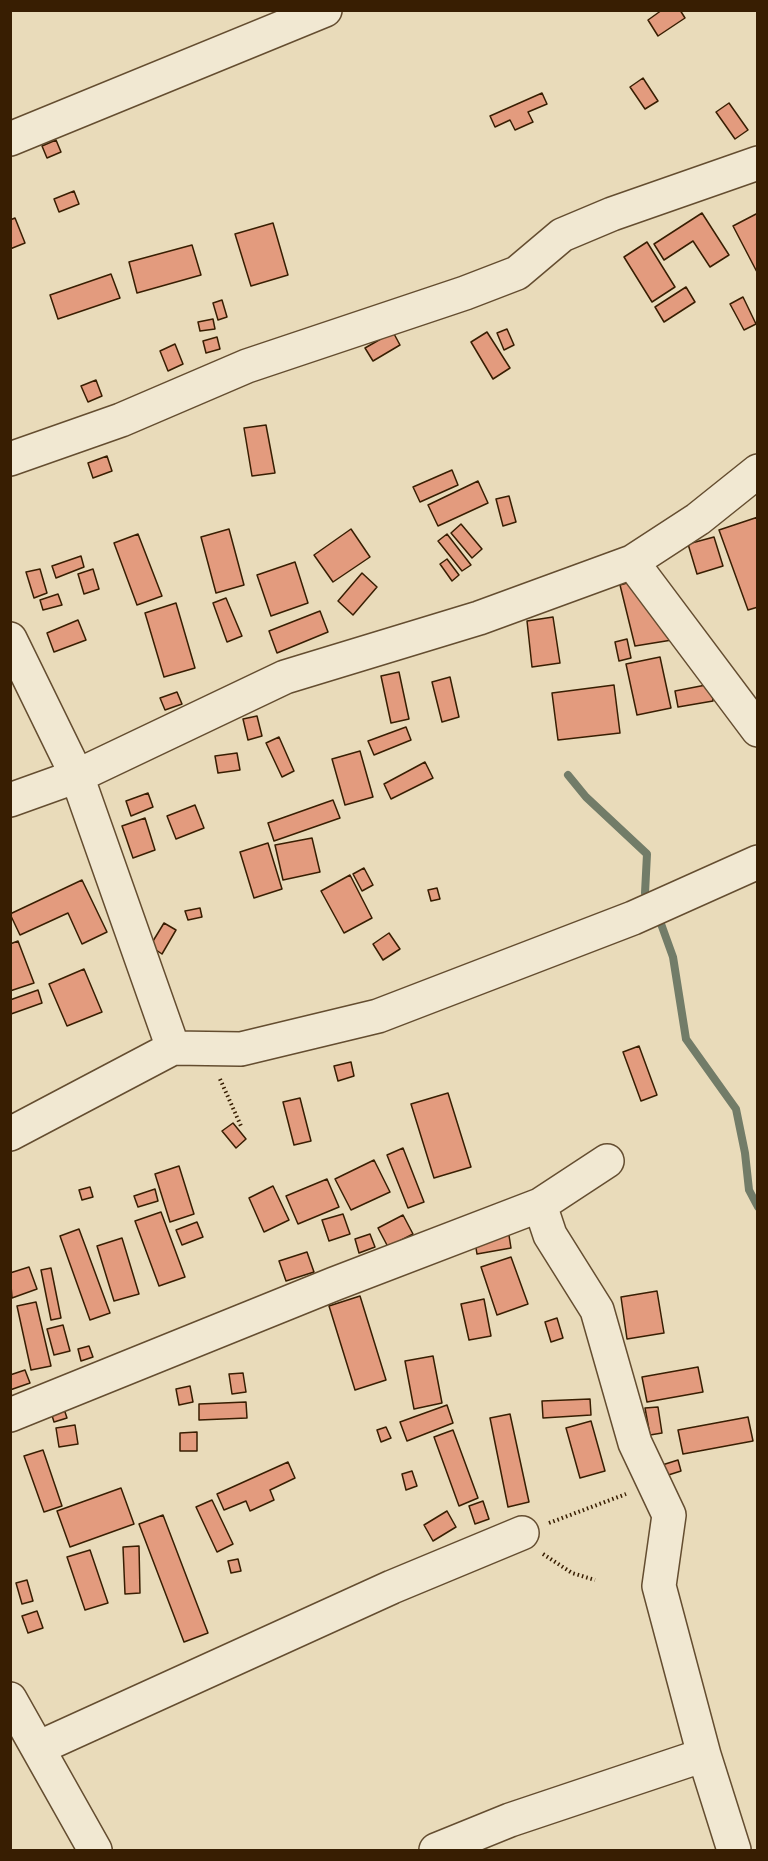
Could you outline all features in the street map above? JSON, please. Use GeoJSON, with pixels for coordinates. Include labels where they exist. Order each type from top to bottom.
{"type":"FeatureCollection","features":[{"type":"Feature","properties":{"kind":"street"},"geometry":{"type":"LineString","coordinates":[[10,139],[325,10]]}},
{"type":"Feature","properties":{"kind":"street"},"geometry":{"type":"LineString","coordinates":[[10,459],[121,420],[247,366],[465,293],[517,273],[562,235],[612,214],[758,163]]}},
{"type":"Feature","properties":{"kind":"street"},"geometry":{"type":"LineString","coordinates":[[10,800],[77,776],[285,677],[479,618],[632,562],[698,519],[758,471]]}},
{"type":"Feature","properties":{"kind":"street"},"geometry":{"type":"LineString","coordinates":[[632,562],[758,730]]}},
{"type":"Feature","properties":{"kind":"street"},"geometry":{"type":"LineString","coordinates":[[10,639],[77,776],[184,1048]]}},
{"type":"Feature","properties":{"kind":"street"},"geometry":{"type":"LineString","coordinates":[[10,1134],[184,1048],[241,1049],[378,1017],[633,918],[758,862]]}},
{"type":"Feature","properties":{"kind":"street"},"geometry":{"type":"LineString","coordinates":[[10,1415],[334,1284],[540,1205],[607,1161]]}},
{"type":"Feature","properties":{"kind":"street"},"geometry":{"type":"LineString","coordinates":[[540,1205],[550,1235],[597,1310],[635,1443],[669,1515],[660,1586],[704,1755],[734,1851]]}},
{"type":"Feature","properties":{"kind":"street"},"geometry":{"type":"LineString","coordinates":[[38,1748],[392,1587],[522,1533]]}},
{"type":"Feature","properties":{"kind":"street"},"geometry":{"type":"LineString","coordinates":[[10,1699],[95,1851]]}},
{"type":"Feature","properties":{"kind":"street"},"geometry":{"type":"LineString","coordinates":[[436,1851],[510,1820],[704,1755]]}},
{"type":"Feature","properties":{"kind":"path"},"geometry":{"type":"LineString","coordinates":[[184,1048],[223,1083],[241,1125]]}},
{"type":"Feature","properties":{"kind":"path"},"geometry":{"type":"LineString","coordinates":[[595,1581],[572,1574],[542,1553],[522,1533],[627,1494],[656,1488]]}},
{"type":"Feature","properties":{"kind":"building"},"geometry":{"type":"Polygon","coordinates":[[[662,10],[680,10],[685,18],[658,36],[648,20],[662,10]]]}},
{"type":"Feature","properties":{"kind":"building"},"geometry":{"type":"Polygon","coordinates":[[[643,78],[658,101],[645,109],[630,87],[643,78]]]}},
{"type":"Feature","properties":{"kind":"building"},"geometry":{"type":"Polygon","coordinates":[[[542,93],[547,104],[528,112],[533,122],[515,130],[510,120],[495,127],[490,116],[542,93]]]}},
{"type":"Feature","properties":{"kind":"building"},"geometry":{"type":"Polygon","coordinates":[[[729,103],[748,130],[735,139],[716,112],[729,103]]]}},
{"type":"Feature","properties":{"kind":"building"},"geometry":{"type":"Polygon","coordinates":[[[56,140],[61,152],[47,158],[42,146],[56,140]]]}},
{"type":"Feature","properties":{"kind":"building"},"geometry":{"type":"Polygon","coordinates":[[[74,191],[79,204],[59,212],[54,199],[74,191]]]}},
{"type":"Feature","properties":{"kind":"building"},"geometry":{"type":"Polygon","coordinates":[[[702,213],[729,255],[710,267],[693,241],[664,260],[654,244],[702,213]]]}},
{"type":"Feature","properties":{"kind":"building"},"geometry":{"type":"Polygon","coordinates":[[[758,213],[758,274],[733,226],[758,213]]]}},
{"type":"Feature","properties":{"kind":"building"},"geometry":{"type":"Polygon","coordinates":[[[15,218],[25,243],[10,249],[10,220],[15,218]]]}},
{"type":"Feature","properties":{"kind":"building"},"geometry":{"type":"Polygon","coordinates":[[[273,223],[288,275],[251,286],[235,234],[273,223]]]}},
{"type":"Feature","properties":{"kind":"building"},"geometry":{"type":"Polygon","coordinates":[[[647,242],[675,287],[652,302],[624,257],[647,242]]]}},
{"type":"Feature","properties":{"kind":"building"},"geometry":{"type":"Polygon","coordinates":[[[192,245],[201,275],[137,293],[129,262],[192,245]]]}},
{"type":"Feature","properties":{"kind":"building"},"geometry":{"type":"Polygon","coordinates":[[[111,274],[120,298],[58,319],[50,295],[111,274]]]}},
{"type":"Feature","properties":{"kind":"building"},"geometry":{"type":"Polygon","coordinates":[[[686,287],[695,302],[664,322],[655,307],[686,287]]]}},
{"type":"Feature","properties":{"kind":"building"},"geometry":{"type":"Polygon","coordinates":[[[743,297],[756,324],[744,330],[730,304],[743,297]]]}},
{"type":"Feature","properties":{"kind":"building"},"geometry":{"type":"Polygon","coordinates":[[[222,300],[227,317],[218,320],[213,303],[222,300]]]}},
{"type":"Feature","properties":{"kind":"building"},"geometry":{"type":"Polygon","coordinates":[[[213,319],[215,329],[200,331],[198,322],[213,319]]]}},
{"type":"Feature","properties":{"kind":"building"},"geometry":{"type":"Polygon","coordinates":[[[507,329],[514,345],[504,350],[497,333],[507,329]]]}},
{"type":"Feature","properties":{"kind":"building"},"geometry":{"type":"Polygon","coordinates":[[[393,332],[400,345],[373,361],[365,348],[393,332]]]}},
{"type":"Feature","properties":{"kind":"building"},"geometry":{"type":"Polygon","coordinates":[[[487,332],[510,368],[493,379],[471,342],[487,332]]]}},
{"type":"Feature","properties":{"kind":"building"},"geometry":{"type":"Polygon","coordinates":[[[217,337],[220,349],[206,353],[203,341],[217,337]]]}},
{"type":"Feature","properties":{"kind":"building"},"geometry":{"type":"Polygon","coordinates":[[[175,344],[183,364],[168,371],[160,351],[175,344]]]}},
{"type":"Feature","properties":{"kind":"building"},"geometry":{"type":"Polygon","coordinates":[[[96,380],[102,396],[88,402],[81,386],[96,380]]]}},
{"type":"Feature","properties":{"kind":"building"},"geometry":{"type":"Polygon","coordinates":[[[266,425],[275,473],[252,476],[244,428],[266,425]]]}},
{"type":"Feature","properties":{"kind":"building"},"geometry":{"type":"Polygon","coordinates":[[[107,456],[112,471],[93,478],[88,463],[107,456]]]}},
{"type":"Feature","properties":{"kind":"building"},"geometry":{"type":"Polygon","coordinates":[[[452,470],[458,485],[420,502],[413,487],[452,470]]]}},
{"type":"Feature","properties":{"kind":"building"},"geometry":{"type":"Polygon","coordinates":[[[478,481],[488,503],[438,526],[428,505],[478,481]]]}},
{"type":"Feature","properties":{"kind":"building"},"geometry":{"type":"Polygon","coordinates":[[[509,496],[516,522],[503,526],[496,499],[509,496]]]}},
{"type":"Feature","properties":{"kind":"building"},"geometry":{"type":"Polygon","coordinates":[[[758,517],[758,607],[748,610],[719,530],[758,517]]]}},
{"type":"Feature","properties":{"kind":"building"},"geometry":{"type":"Polygon","coordinates":[[[461,524],[482,549],[472,558],[451,533],[461,524]]]}},
{"type":"Feature","properties":{"kind":"building"},"geometry":{"type":"Polygon","coordinates":[[[229,529],[244,585],[216,593],[201,537],[229,529]]]}},
{"type":"Feature","properties":{"kind":"building"},"geometry":{"type":"Polygon","coordinates":[[[351,529],[370,557],[333,582],[314,555],[351,529]]]}},
{"type":"Feature","properties":{"kind":"building"},"geometry":{"type":"Polygon","coordinates":[[[138,534],[162,596],[137,605],[114,543],[138,534]]]}},
{"type":"Feature","properties":{"kind":"building"},"geometry":{"type":"Polygon","coordinates":[[[447,534],[471,565],[462,571],[438,541],[447,534]]]}},
{"type":"Feature","properties":{"kind":"building"},"geometry":{"type":"Polygon","coordinates":[[[714,537],[723,566],[697,574],[688,544],[714,537]]]}},
{"type":"Feature","properties":{"kind":"building"},"geometry":{"type":"Polygon","coordinates":[[[81,556],[84,567],[56,578],[52,566],[81,556]]]}},
{"type":"Feature","properties":{"kind":"building"},"geometry":{"type":"Polygon","coordinates":[[[447,559],[459,575],[452,581],[440,564],[447,559]]]}},
{"type":"Feature","properties":{"kind":"building"},"geometry":{"type":"Polygon","coordinates":[[[295,562],[308,603],[271,616],[257,575],[295,562]]]}},
{"type":"Feature","properties":{"kind":"building"},"geometry":{"type":"Polygon","coordinates":[[[40,569],[47,593],[34,598],[26,572],[40,569]]]}},
{"type":"Feature","properties":{"kind":"building"},"geometry":{"type":"Polygon","coordinates":[[[93,569],[99,589],[84,594],[78,574],[93,569]]]}},
{"type":"Feature","properties":{"kind":"building"},"geometry":{"type":"Polygon","coordinates":[[[362,573],[377,587],[353,615],[338,601],[362,573]]]}},
{"type":"Feature","properties":{"kind":"building"},"geometry":{"type":"Polygon","coordinates":[[[634,581],[672,640],[635,646],[620,585],[634,581]]]}},
{"type":"Feature","properties":{"kind":"building"},"geometry":{"type":"Polygon","coordinates":[[[58,594],[62,605],[43,610],[40,600],[58,594]]]}},
{"type":"Feature","properties":{"kind":"building"},"geometry":{"type":"Polygon","coordinates":[[[226,598],[242,636],[227,642],[213,603],[226,598]]]}},
{"type":"Feature","properties":{"kind":"building"},"geometry":{"type":"Polygon","coordinates":[[[176,603],[195,668],[164,677],[145,613],[176,603]]]}},
{"type":"Feature","properties":{"kind":"building"},"geometry":{"type":"Polygon","coordinates":[[[320,611],[328,632],[277,653],[269,631],[320,611]]]}},
{"type":"Feature","properties":{"kind":"building"},"geometry":{"type":"Polygon","coordinates":[[[553,617],[560,663],[532,667],[527,621],[553,617]]]}},
{"type":"Feature","properties":{"kind":"building"},"geometry":{"type":"Polygon","coordinates":[[[78,620],[86,640],[54,652],[47,633],[78,620]]]}},
{"type":"Feature","properties":{"kind":"building"},"geometry":{"type":"Polygon","coordinates":[[[627,639],[631,658],[619,661],[615,642],[627,639]]]}},
{"type":"Feature","properties":{"kind":"building"},"geometry":{"type":"Polygon","coordinates":[[[660,657],[671,708],[637,715],[626,664],[660,657]]]}},
{"type":"Feature","properties":{"kind":"building"},"geometry":{"type":"Polygon","coordinates":[[[399,672],[409,719],[391,723],[381,676],[399,672]]]}},
{"type":"Feature","properties":{"kind":"building"},"geometry":{"type":"Polygon","coordinates":[[[450,677],[459,717],[442,722],[432,682],[450,677]]]}},
{"type":"Feature","properties":{"kind":"building"},"geometry":{"type":"Polygon","coordinates":[[[711,684],[713,701],[678,707],[675,691],[711,684]]]}},
{"type":"Feature","properties":{"kind":"building"},"geometry":{"type":"Polygon","coordinates":[[[614,685],[620,733],[558,740],[552,693],[614,685]]]}},
{"type":"Feature","properties":{"kind":"building"},"geometry":{"type":"Polygon","coordinates":[[[177,692],[182,704],[165,710],[160,698],[177,692]]]}},
{"type":"Feature","properties":{"kind":"building"},"geometry":{"type":"Polygon","coordinates":[[[257,716],[262,736],[248,740],[243,719],[257,716]]]}},
{"type":"Feature","properties":{"kind":"building"},"geometry":{"type":"Polygon","coordinates":[[[406,727],[411,740],[374,755],[368,741],[406,727]]]}},
{"type":"Feature","properties":{"kind":"building"},"geometry":{"type":"Polygon","coordinates":[[[279,737],[294,771],[282,777],[266,743],[279,737]]]}},
{"type":"Feature","properties":{"kind":"building"},"geometry":{"type":"Polygon","coordinates":[[[360,751],[373,797],[345,805],[332,759],[360,751]]]}},
{"type":"Feature","properties":{"kind":"building"},"geometry":{"type":"Polygon","coordinates":[[[237,753],[240,770],[218,773],[215,756],[237,753]]]}},
{"type":"Feature","properties":{"kind":"building"},"geometry":{"type":"Polygon","coordinates":[[[425,762],[433,778],[391,799],[384,784],[425,762]]]}},
{"type":"Feature","properties":{"kind":"building"},"geometry":{"type":"Polygon","coordinates":[[[148,793],[153,807],[131,816],[126,801],[148,793]]]}},
{"type":"Feature","properties":{"kind":"building"},"geometry":{"type":"Polygon","coordinates":[[[333,800],[340,818],[274,841],[268,823],[333,800]]]}},
{"type":"Feature","properties":{"kind":"building"},"geometry":{"type":"Polygon","coordinates":[[[195,805],[204,828],[176,839],[167,816],[195,805]]]}},
{"type":"Feature","properties":{"kind":"building"},"geometry":{"type":"Polygon","coordinates":[[[145,818],[155,850],[133,858],[122,826],[145,818]]]}},
{"type":"Feature","properties":{"kind":"building"},"geometry":{"type":"Polygon","coordinates":[[[312,838],[320,872],[283,880],[275,845],[312,838]]]}},
{"type":"Feature","properties":{"kind":"building"},"geometry":{"type":"Polygon","coordinates":[[[268,843],[282,889],[254,898],[240,852],[268,843]]]}},
{"type":"Feature","properties":{"kind":"building"},"geometry":{"type":"Polygon","coordinates":[[[364,868],[373,885],[362,891],[353,874],[364,868]]]}},
{"type":"Feature","properties":{"kind":"building"},"geometry":{"type":"Polygon","coordinates":[[[350,875],[372,918],[344,933],[321,891],[350,875]]]}},
{"type":"Feature","properties":{"kind":"building"},"geometry":{"type":"Polygon","coordinates":[[[82,880],[107,932],[82,944],[68,913],[20,935],[10,914],[82,880]]]}},
{"type":"Feature","properties":{"kind":"building"},"geometry":{"type":"Polygon","coordinates":[[[437,888],[440,899],[431,901],[428,890],[437,888]]]}},
{"type":"Feature","properties":{"kind":"building"},"geometry":{"type":"Polygon","coordinates":[[[200,908],[202,917],[188,920],[185,911],[200,908]]]}},
{"type":"Feature","properties":{"kind":"building"},"geometry":{"type":"Polygon","coordinates":[[[164,923],[176,930],[162,954],[150,946],[164,923]]]}},
{"type":"Feature","properties":{"kind":"building"},"geometry":{"type":"Polygon","coordinates":[[[389,933],[400,949],[383,960],[373,944],[389,933]]]}},
{"type":"Feature","properties":{"kind":"building"},"geometry":{"type":"Polygon","coordinates":[[[18,941],[34,983],[10,991],[10,944],[18,941]]]}},
{"type":"Feature","properties":{"kind":"building"},"geometry":{"type":"Polygon","coordinates":[[[84,969],[102,1012],[67,1026],[49,984],[84,969]]]}},
{"type":"Feature","properties":{"kind":"building"},"geometry":{"type":"Polygon","coordinates":[[[38,990],[42,1003],[11,1014],[10,1000],[38,990]]]}},
{"type":"Feature","properties":{"kind":"building"},"geometry":{"type":"Polygon","coordinates":[[[639,1046],[657,1095],[641,1101],[623,1052],[639,1046]]]}},
{"type":"Feature","properties":{"kind":"building"},"geometry":{"type":"Polygon","coordinates":[[[351,1062],[354,1076],[338,1081],[334,1066],[351,1062]]]}},
{"type":"Feature","properties":{"kind":"building"},"geometry":{"type":"Polygon","coordinates":[[[448,1093],[471,1167],[434,1178],[411,1104],[448,1093]]]}},
{"type":"Feature","properties":{"kind":"building"},"geometry":{"type":"Polygon","coordinates":[[[300,1098],[311,1141],[294,1145],[283,1102],[300,1098]]]}},
{"type":"Feature","properties":{"kind":"building"},"geometry":{"type":"Polygon","coordinates":[[[233,1123],[246,1139],[236,1148],[222,1131],[233,1123]]]}},
{"type":"Feature","properties":{"kind":"building"},"geometry":{"type":"Polygon","coordinates":[[[403,1148],[424,1202],[408,1208],[387,1155],[403,1148]]]}},
{"type":"Feature","properties":{"kind":"building"},"geometry":{"type":"Polygon","coordinates":[[[374,1160],[390,1192],[351,1210],[335,1179],[374,1160]]]}},
{"type":"Feature","properties":{"kind":"building"},"geometry":{"type":"Polygon","coordinates":[[[179,1166],[194,1214],[170,1222],[155,1174],[179,1166]]]}},
{"type":"Feature","properties":{"kind":"building"},"geometry":{"type":"Polygon","coordinates":[[[327,1179],[339,1207],[298,1224],[286,1196],[327,1179]]]}},
{"type":"Feature","properties":{"kind":"building"},"geometry":{"type":"Polygon","coordinates":[[[273,1186],[289,1220],[264,1232],[249,1198],[273,1186]]]}},
{"type":"Feature","properties":{"kind":"building"},"geometry":{"type":"Polygon","coordinates":[[[90,1187],[93,1197],[82,1200],[79,1190],[90,1187]]]}},
{"type":"Feature","properties":{"kind":"building"},"geometry":{"type":"Polygon","coordinates":[[[155,1189],[158,1201],[138,1207],[134,1196],[155,1189]]]}},
{"type":"Feature","properties":{"kind":"building"},"geometry":{"type":"Polygon","coordinates":[[[161,1212],[185,1277],[159,1286],[135,1221],[161,1212]]]}},
{"type":"Feature","properties":{"kind":"building"},"geometry":{"type":"Polygon","coordinates":[[[343,1214],[350,1234],[329,1241],[322,1220],[343,1214]]]}},
{"type":"Feature","properties":{"kind":"building"},"geometry":{"type":"Polygon","coordinates":[[[403,1215],[413,1234],[388,1247],[378,1228],[403,1215]]]}},
{"type":"Feature","properties":{"kind":"building"},"geometry":{"type":"Polygon","coordinates":[[[197,1222],[203,1237],[182,1245],[176,1230],[197,1222]]]}},
{"type":"Feature","properties":{"kind":"building"},"geometry":{"type":"Polygon","coordinates":[[[79,1229],[110,1313],[90,1320],[60,1236],[79,1229]]]}},
{"type":"Feature","properties":{"kind":"building"},"geometry":{"type":"Polygon","coordinates":[[[508,1229],[511,1248],[477,1254],[474,1236],[508,1229]]]}},
{"type":"Feature","properties":{"kind":"building"},"geometry":{"type":"Polygon","coordinates":[[[370,1234],[375,1247],[359,1253],[355,1239],[370,1234]]]}},
{"type":"Feature","properties":{"kind":"building"},"geometry":{"type":"Polygon","coordinates":[[[122,1238],[139,1294],[114,1301],[97,1246],[122,1238]]]}},
{"type":"Feature","properties":{"kind":"building"},"geometry":{"type":"Polygon","coordinates":[[[307,1252],[314,1272],[286,1281],[279,1261],[307,1252]]]}},
{"type":"Feature","properties":{"kind":"building"},"geometry":{"type":"Polygon","coordinates":[[[511,1257],[528,1304],[497,1315],[481,1267],[511,1257]]]}},
{"type":"Feature","properties":{"kind":"building"},"geometry":{"type":"Polygon","coordinates":[[[29,1267],[37,1289],[12,1298],[10,1273],[29,1267]]]}},
{"type":"Feature","properties":{"kind":"building"},"geometry":{"type":"Polygon","coordinates":[[[51,1268],[61,1318],[51,1320],[41,1270],[51,1268]]]}},
{"type":"Feature","properties":{"kind":"building"},"geometry":{"type":"Polygon","coordinates":[[[657,1291],[664,1333],[627,1339],[621,1297],[657,1291]]]}},
{"type":"Feature","properties":{"kind":"building"},"geometry":{"type":"Polygon","coordinates":[[[360,1296],[386,1380],[355,1390],[329,1306],[360,1296]]]}},
{"type":"Feature","properties":{"kind":"building"},"geometry":{"type":"Polygon","coordinates":[[[484,1299],[491,1336],[469,1340],[461,1304],[484,1299]]]}},
{"type":"Feature","properties":{"kind":"building"},"geometry":{"type":"Polygon","coordinates":[[[36,1302],[51,1366],[31,1370],[17,1306],[36,1302]]]}},
{"type":"Feature","properties":{"kind":"building"},"geometry":{"type":"Polygon","coordinates":[[[557,1318],[563,1338],[551,1342],[545,1322],[557,1318]]]}},
{"type":"Feature","properties":{"kind":"building"},"geometry":{"type":"Polygon","coordinates":[[[63,1325],[70,1351],[54,1355],[47,1329],[63,1325]]]}},
{"type":"Feature","properties":{"kind":"building"},"geometry":{"type":"Polygon","coordinates":[[[89,1346],[93,1357],[81,1361],[78,1349],[89,1346]]]}},
{"type":"Feature","properties":{"kind":"building"},"geometry":{"type":"Polygon","coordinates":[[[433,1356],[442,1403],[414,1409],[405,1361],[433,1356]]]}},
{"type":"Feature","properties":{"kind":"building"},"geometry":{"type":"Polygon","coordinates":[[[698,1367],[703,1392],[647,1402],[642,1377],[698,1367]]]}},
{"type":"Feature","properties":{"kind":"building"},"geometry":{"type":"Polygon","coordinates":[[[25,1370],[30,1383],[10,1390],[10,1375],[25,1370]]]}},
{"type":"Feature","properties":{"kind":"building"},"geometry":{"type":"Polygon","coordinates":[[[243,1373],[246,1392],[232,1394],[229,1374],[243,1373]]]}},
{"type":"Feature","properties":{"kind":"building"},"geometry":{"type":"Polygon","coordinates":[[[190,1386],[193,1402],[179,1405],[176,1389],[190,1386]]]}},
{"type":"Feature","properties":{"kind":"building"},"geometry":{"type":"Polygon","coordinates":[[[590,1399],[591,1415],[543,1418],[542,1401],[590,1399]]]}},
{"type":"Feature","properties":{"kind":"building"},"geometry":{"type":"Polygon","coordinates":[[[246,1402],[247,1418],[199,1420],[199,1404],[246,1402]]]}},
{"type":"Feature","properties":{"kind":"building"},"geometry":{"type":"Polygon","coordinates":[[[447,1405],[453,1423],[407,1441],[400,1422],[447,1405]]]}},
{"type":"Feature","properties":{"kind":"building"},"geometry":{"type":"Polygon","coordinates":[[[63,1406],[67,1418],[54,1422],[50,1409],[63,1406]]]}},
{"type":"Feature","properties":{"kind":"building"},"geometry":{"type":"Polygon","coordinates":[[[658,1407],[662,1433],[650,1435],[645,1408],[658,1407]]]}},
{"type":"Feature","properties":{"kind":"building"},"geometry":{"type":"Polygon","coordinates":[[[510,1414],[529,1502],[508,1507],[490,1418],[510,1414]]]}},
{"type":"Feature","properties":{"kind":"building"},"geometry":{"type":"Polygon","coordinates":[[[748,1417],[753,1441],[683,1454],[678,1430],[748,1417]]]}},
{"type":"Feature","properties":{"kind":"building"},"geometry":{"type":"Polygon","coordinates":[[[591,1421],[605,1471],[580,1478],[566,1428],[591,1421]]]}},
{"type":"Feature","properties":{"kind":"building"},"geometry":{"type":"Polygon","coordinates":[[[75,1425],[78,1444],[59,1447],[56,1428],[75,1425]]]}},
{"type":"Feature","properties":{"kind":"building"},"geometry":{"type":"Polygon","coordinates":[[[386,1427],[391,1438],[381,1442],[377,1430],[386,1427]]]}},
{"type":"Feature","properties":{"kind":"building"},"geometry":{"type":"Polygon","coordinates":[[[453,1430],[478,1498],[459,1506],[434,1437],[453,1430]]]}},
{"type":"Feature","properties":{"kind":"building"},"geometry":{"type":"Polygon","coordinates":[[[197,1432],[197,1451],[180,1451],[180,1433],[197,1432]]]}},
{"type":"Feature","properties":{"kind":"building"},"geometry":{"type":"Polygon","coordinates":[[[43,1450],[62,1506],[44,1512],[24,1456],[43,1450]]]}},
{"type":"Feature","properties":{"kind":"building"},"geometry":{"type":"Polygon","coordinates":[[[678,1460],[681,1471],[662,1477],[659,1466],[678,1460]]]}},
{"type":"Feature","properties":{"kind":"building"},"geometry":{"type":"Polygon","coordinates":[[[288,1462],[295,1478],[270,1490],[274,1500],[250,1511],[246,1501],[224,1510],[217,1494],[288,1462]]]}},
{"type":"Feature","properties":{"kind":"building"},"geometry":{"type":"Polygon","coordinates":[[[412,1471],[417,1486],[406,1490],[402,1474],[412,1471]]]}},
{"type":"Feature","properties":{"kind":"building"},"geometry":{"type":"Polygon","coordinates":[[[121,1488],[134,1524],[70,1547],[57,1511],[121,1488]]]}},
{"type":"Feature","properties":{"kind":"building"},"geometry":{"type":"Polygon","coordinates":[[[212,1500],[233,1544],[217,1552],[196,1507],[212,1500]]]}},
{"type":"Feature","properties":{"kind":"building"},"geometry":{"type":"Polygon","coordinates":[[[483,1501],[489,1519],[475,1524],[469,1506],[483,1501]]]}},
{"type":"Feature","properties":{"kind":"building"},"geometry":{"type":"Polygon","coordinates":[[[447,1511],[456,1527],[433,1541],[424,1525],[447,1511]]]}},
{"type":"Feature","properties":{"kind":"building"},"geometry":{"type":"Polygon","coordinates":[[[163,1515],[208,1633],[184,1642],[139,1524],[163,1515]]]}},
{"type":"Feature","properties":{"kind":"building"},"geometry":{"type":"Polygon","coordinates":[[[139,1546],[140,1593],[125,1594],[123,1547],[139,1546]]]}},
{"type":"Feature","properties":{"kind":"building"},"geometry":{"type":"Polygon","coordinates":[[[90,1550],[108,1603],[85,1610],[67,1557],[90,1550]]]}},
{"type":"Feature","properties":{"kind":"building"},"geometry":{"type":"Polygon","coordinates":[[[238,1559],[241,1571],[231,1573],[228,1561],[238,1559]]]}},
{"type":"Feature","properties":{"kind":"building"},"geometry":{"type":"Polygon","coordinates":[[[27,1580],[33,1601],[22,1604],[16,1583],[27,1580]]]}},
{"type":"Feature","properties":{"kind":"building"},"geometry":{"type":"Polygon","coordinates":[[[37,1611],[43,1628],[28,1633],[22,1616],[37,1611]]]}},
{"type":"Feature","properties":{"kind":"waterway"},"geometry":{"type":"LineString","coordinates":[[568,775],[586,797],[647,854],[645,893],[648,902]]}},
{"type":"Feature","properties":{"kind":"waterway"},"geometry":{"type":"LineString","coordinates":[[656,916],[673,957],[686,1039],[736,1109],[745,1153],[749,1190],[758,1207]]}}]}
